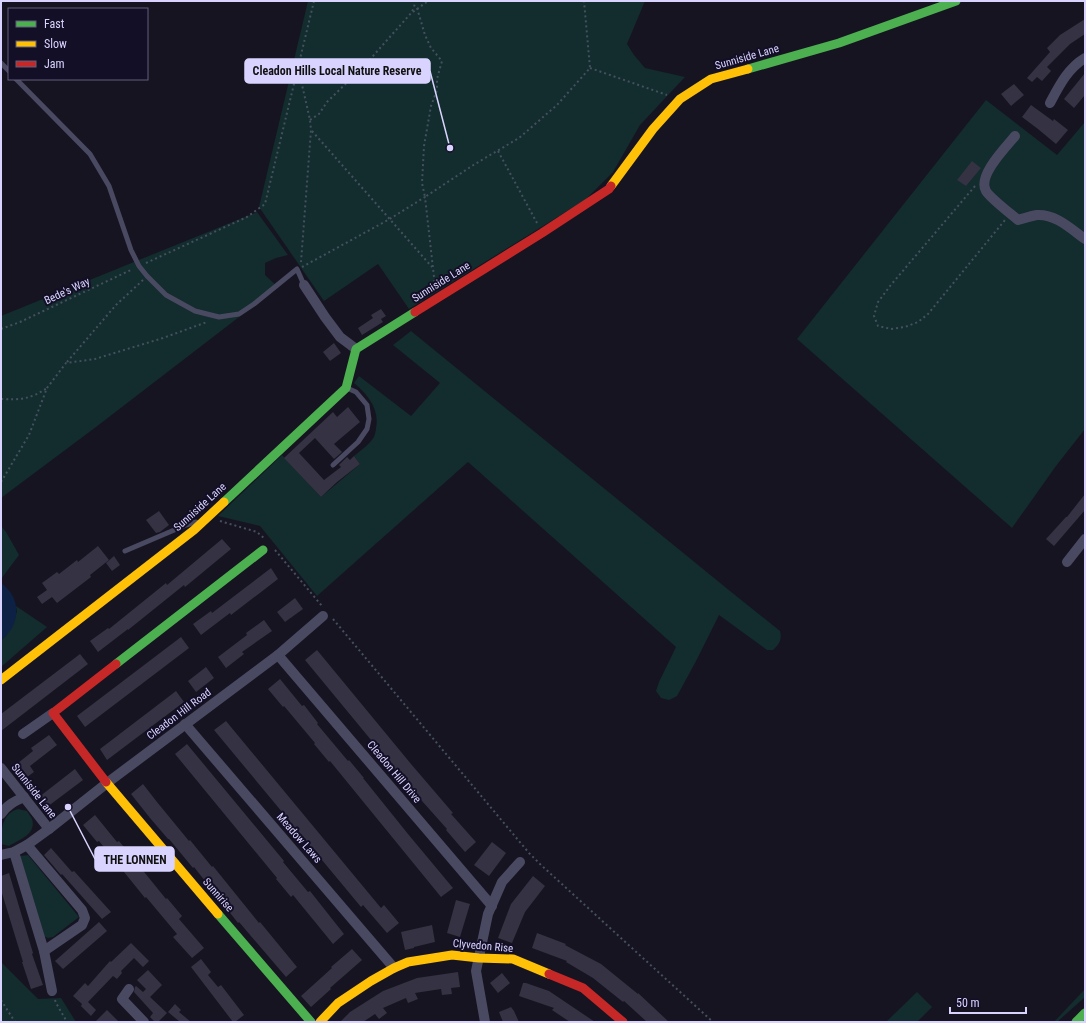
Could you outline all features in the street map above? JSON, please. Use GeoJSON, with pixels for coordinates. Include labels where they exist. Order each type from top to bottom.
{"type":"FeatureCollection","features":[{"type":"Feature","properties":{"kind":"street","name":"Sunniside Lane"},"geometry":{"type":"LineString","coordinates":[[356,349],[542,233],[609,189],[653,129],[680,99],[711,79],[839,43],[956,1]]}},
{"type":"Feature","properties":{"kind":"street"},"geometry":{"type":"LineString","coordinates":[[1050,103],[1069,72],[1085,58]]}},
{"type":"Feature","properties":{"kind":"street"},"geometry":{"type":"LineString","coordinates":[[1015,136],[990,168],[985,178],[979,185],[1018,220],[1037,215],[1048,216],[1058,220],[1085,239]]}},
{"type":"Feature","properties":{"kind":"street"},"geometry":{"type":"LineString","coordinates":[[304,285],[340,337],[356,349],[346,388]]}},
{"type":"Feature","properties":{"kind":"street","name":"Sunniside Lane"},"geometry":{"type":"LineString","coordinates":[[1,680],[194,530],[346,388]]}},
{"type":"Feature","properties":{"kind":"street"},"geometry":{"type":"LineString","coordinates":[[1067,562],[1085,538]]}},
{"type":"Feature","properties":{"kind":"street"},"geometry":{"type":"LineString","coordinates":[[23,734],[53,714],[266,546]]}},
{"type":"Feature","properties":{"kind":"street","name":"Cleadon Hill Road"},"geometry":{"type":"LineString","coordinates":[[1,855],[14,852],[27,845],[49,829],[107,783],[278,655],[326,614]]}},
{"type":"Feature","properties":{"kind":"street","name":"Cleadon Hill Drive"},"geometry":{"type":"LineString","coordinates":[[278,655],[492,906]]}},
{"type":"Feature","properties":{"kind":"street","name":"Sunnirise"},"geometry":{"type":"LineString","coordinates":[[53,714],[107,783],[311,1022]]}},
{"type":"Feature","properties":{"kind":"street","name":"Meadow Laws"},"geometry":{"type":"LineString","coordinates":[[185,724],[394,968]]}},
{"type":"Feature","properties":{"kind":"street","name":"Sunniside Lane"},"geometry":{"type":"LineString","coordinates":[[1,768],[49,829]]}},
{"type":"Feature","properties":{"kind":"street"},"geometry":{"type":"LineString","coordinates":[[1,814],[4,809],[14,801],[24,797]]}},
{"type":"Feature","properties":{"kind":"street"},"geometry":{"type":"LineString","coordinates":[[27,845],[82,910],[85,918],[82,925],[44,951]]}},
{"type":"Feature","properties":{"kind":"street"},"geometry":{"type":"LineString","coordinates":[[14,852],[44,951],[52,991]]}},
{"type":"Feature","properties":{"kind":"street"},"geometry":{"type":"LineString","coordinates":[[484,1022],[476,971],[488,914],[502,882],[520,862]]}},
{"type":"Feature","properties":{"kind":"street","name":"Clyvedon Rise"},"geometry":{"type":"LineString","coordinates":[[320,1022],[338,1003],[394,968],[408,962],[452,955],[479,958],[513,959],[583,988],[623,1022]]}},
{"type":"Feature","properties":{"kind":"street"},"geometry":{"type":"LineString","coordinates":[[129,989],[122,998],[144,1022]]}},
{"type":"Feature","properties":{"kind":"street"},"geometry":{"type":"LineString","coordinates":[[1076,1022],[1085,1013]]}},
{"type":"Feature","properties":{"kind":"lane"},"geometry":{"type":"LineString","coordinates":[[17,80],[90,154],[109,186],[131,250],[139,266],[166,295],[195,311],[219,317],[239,314],[254,304],[297,269],[304,285]]}},
{"type":"Feature","properties":{"kind":"lane"},"geometry":{"type":"LineString","coordinates":[[333,465],[358,442],[367,429],[369,419],[366,405],[356,392],[346,388]]}},
{"type":"Feature","properties":{"kind":"lane"},"geometry":{"type":"LineString","coordinates":[[124,551],[206,518]]}},
{"type":"Feature","properties":{"kind":"path"},"geometry":{"type":"LineString","coordinates":[[297,269],[301,267],[311,130],[298,66],[314,1]]}},
{"type":"Feature","properties":{"kind":"path"},"geometry":{"type":"LineString","coordinates":[[412,12],[416,1]]}},
{"type":"Feature","properties":{"kind":"path"},"geometry":{"type":"LineString","coordinates":[[310,120],[319,114],[327,102],[364,65],[412,12],[428,1]]}},
{"type":"Feature","properties":{"kind":"path"},"geometry":{"type":"LineString","coordinates":[[297,269],[389,219],[475,164],[520,138],[557,106],[590,68],[584,1]]}},
{"type":"Feature","properties":{"kind":"path"},"geometry":{"type":"LineString","coordinates":[[417,8],[431,48],[442,61],[437,79],[437,90],[431,106],[424,146],[422,183],[425,197],[436,299]]}},
{"type":"Feature","properties":{"kind":"path","name":"Bede's Way"},"geometry":{"type":"LineString","coordinates":[[1,329],[20,322],[139,266],[247,218],[265,204],[298,66]]}},
{"type":"Feature","properties":{"kind":"path"},"geometry":{"type":"LineString","coordinates":[[590,68],[680,99]]}},
{"type":"Feature","properties":{"kind":"path"},"geometry":{"type":"LineString","coordinates":[[311,130],[433,268]]}},
{"type":"Feature","properties":{"kind":"path"},"geometry":{"type":"LineString","coordinates":[[498,151],[542,233]]}},
{"type":"Feature","properties":{"kind":"path"},"geometry":{"type":"LineString","coordinates":[[979,185],[890,286],[878,302],[874,316],[878,326],[890,329],[905,327],[918,322],[928,314],[1011,213]]}},
{"type":"Feature","properties":{"kind":"path"},"geometry":{"type":"LineString","coordinates":[[1,482],[29,435],[47,388],[66,363],[116,305],[147,276]]}},
{"type":"Feature","properties":{"kind":"path"},"geometry":{"type":"LineString","coordinates":[[66,363],[95,359],[163,338],[219,317]]}},
{"type":"Feature","properties":{"kind":"path"},"geometry":{"type":"LineString","coordinates":[[1,399],[19,400],[38,394],[47,388]]}},
{"type":"Feature","properties":{"kind":"path"},"geometry":{"type":"LineString","coordinates":[[206,518],[257,532],[263,536],[266,546]]}},
{"type":"Feature","properties":{"kind":"path"},"geometry":{"type":"LineString","coordinates":[[274,549],[326,614],[529,853],[713,1022]]}},
{"type":"Feature","properties":{"kind":"path"},"geometry":{"type":"LineString","coordinates":[[52,991],[56,1004],[67,1022]]}},
{"type":"Feature","properties":{"kind":"path"},"geometry":{"type":"LineString","coordinates":[[1,1000],[15,1022]]}},
{"type":"Feature","properties":{"kind":"green space"},"geometry":{"type":"Polygon","coordinates":[[[308,1],[645,1],[627,44],[645,68],[685,77],[640,125],[613,172],[585,200],[409,309],[378,264],[324,301],[259,207],[308,1]]]}},
{"type":"Feature","properties":{"kind":"green space"},"geometry":{"type":"Polygon","coordinates":[[[986,100],[1057,155],[1085,122],[1085,429],[1056,466],[1012,528],[797,339],[986,100]]]}},
{"type":"Feature","properties":{"kind":"green space"},"geometry":{"type":"Polygon","coordinates":[[[257,212],[288,255],[265,263],[265,275],[278,287],[1,498],[1,316],[257,212]]]}},
{"type":"Feature","properties":{"kind":"green space"},"geometry":{"type":"Polygon","coordinates":[[[411,331],[780,631],[781,639],[777,646],[773,650],[767,650],[719,615],[677,696],[669,700],[661,698],[656,691],[676,647],[468,462],[317,596],[260,526],[218,516],[282,455],[321,497],[360,464],[354,456],[368,445],[374,437],[377,421],[374,408],[368,397],[354,383],[359,376],[411,416],[440,383],[393,345],[411,331]]]}},
{"type":"Feature","properties":{"kind":"green space"},"geometry":{"type":"Polygon","coordinates":[[[1,526],[19,555],[1,579],[1,526]]]}},
{"type":"Feature","properties":{"kind":"green space"},"geometry":{"type":"Polygon","coordinates":[[[16,606],[47,627],[1,667],[1,640],[6,636],[17,612],[16,606]]]}},
{"type":"Feature","properties":{"kind":"green space"},"geometry":{"type":"Polygon","coordinates":[[[18,809],[27,811],[32,819],[32,829],[30,833],[22,839],[9,846],[1,844],[1,833],[6,818],[13,811],[18,809]]]}},
{"type":"Feature","properties":{"kind":"green space"},"geometry":{"type":"Polygon","coordinates":[[[28,855],[79,917],[53,937],[48,938],[44,936],[20,856],[28,855]]]}},
{"type":"Feature","properties":{"kind":"green space"},"geometry":{"type":"Polygon","coordinates":[[[1,962],[38,999],[61,998],[76,1022],[1,1022],[1,962]]]}},
{"type":"Feature","properties":{"kind":"green space"},"geometry":{"type":"Polygon","coordinates":[[[1085,989],[1085,997],[1057,1022],[1054,1022],[1085,989]]]}},
{"type":"Feature","properties":{"kind":"green space"},"geometry":{"type":"Polygon","coordinates":[[[917,992],[932,1007],[917,1022],[886,1022],[917,992]]]}},
{"type":"Feature","properties":{"kind":"water"},"geometry":{"type":"Polygon","coordinates":[[[1,583],[13,596],[16,604],[16,612],[12,627],[8,634],[1,640],[1,583]]]}},
{"type":"Feature","properties":{"kind":"building"},"geometry":{"type":"Polygon","coordinates":[[[1085,19],[1085,34],[1070,44],[1047,67],[1051,71],[1042,81],[1037,77],[1032,82],[1027,78],[1050,52],[1047,48],[1060,35],[1085,19]]]}},
{"type":"Feature","properties":{"kind":"building"},"geometry":{"type":"Polygon","coordinates":[[[1085,73],[1085,95],[1074,108],[1064,99],[1085,73]]]}},
{"type":"Feature","properties":{"kind":"building"},"geometry":{"type":"Polygon","coordinates":[[[1014,84],[1024,95],[1011,106],[1001,94],[1014,84]]]}},
{"type":"Feature","properties":{"kind":"building"},"geometry":{"type":"Polygon","coordinates":[[[1031,105],[1053,121],[1054,119],[1068,130],[1056,144],[1022,117],[1031,105]]]}},
{"type":"Feature","properties":{"kind":"building"},"geometry":{"type":"Polygon","coordinates":[[[972,161],[981,168],[966,186],[957,180],[972,161]]]}},
{"type":"Feature","properties":{"kind":"building"},"geometry":{"type":"Polygon","coordinates":[[[381,309],[386,316],[381,319],[383,322],[362,335],[358,328],[373,318],[371,315],[381,309]]]}},
{"type":"Feature","properties":{"kind":"building"},"geometry":{"type":"Polygon","coordinates":[[[334,343],[341,353],[330,361],[323,352],[334,343]]]}},
{"type":"Feature","properties":{"kind":"building"},"geometry":{"type":"Polygon","coordinates":[[[348,407],[360,422],[334,444],[342,452],[334,459],[315,438],[299,453],[324,480],[341,467],[339,465],[347,457],[350,460],[354,456],[360,464],[321,497],[284,458],[333,412],[337,417],[348,407]]]}},
{"type":"Feature","properties":{"kind":"building"},"geometry":{"type":"Polygon","coordinates":[[[1085,494],[1085,510],[1054,546],[1046,539],[1067,517],[1085,494]]]}},
{"type":"Feature","properties":{"kind":"building"},"geometry":{"type":"Polygon","coordinates":[[[159,511],[169,525],[160,532],[156,533],[146,520],[159,511]]]}},
{"type":"Feature","properties":{"kind":"building"},"geometry":{"type":"Polygon","coordinates":[[[222,539],[231,549],[185,587],[184,585],[98,652],[90,641],[108,628],[109,629],[166,583],[167,585],[222,539]]]}},
{"type":"Feature","properties":{"kind":"building"},"geometry":{"type":"Polygon","coordinates":[[[98,546],[109,560],[90,575],[91,577],[57,603],[52,597],[42,604],[37,597],[47,590],[42,583],[57,572],[59,574],[77,560],[78,562],[98,546]]]}},
{"type":"Feature","properties":{"kind":"building"},"geometry":{"type":"Polygon","coordinates":[[[114,556],[120,565],[112,571],[106,563],[114,556]]]}},
{"type":"Feature","properties":{"kind":"building"},"geometry":{"type":"Polygon","coordinates":[[[271,568],[278,579],[231,615],[230,613],[201,635],[193,624],[211,611],[212,613],[271,568]]]}},
{"type":"Feature","properties":{"kind":"building"},"geometry":{"type":"Polygon","coordinates":[[[295,598],[303,609],[285,622],[277,612],[295,598]]]}},
{"type":"Feature","properties":{"kind":"building"},"geometry":{"type":"Polygon","coordinates":[[[264,620],[272,631],[242,652],[244,654],[226,668],[218,657],[264,620]]]}},
{"type":"Feature","properties":{"kind":"building"},"geometry":{"type":"Polygon","coordinates":[[[181,637],[189,648],[85,727],[77,716],[181,637]]]}},
{"type":"Feature","properties":{"kind":"building"},"geometry":{"type":"Polygon","coordinates":[[[317,650],[453,813],[451,814],[476,842],[465,852],[305,660],[317,650]]]}},
{"type":"Feature","properties":{"kind":"building"},"geometry":{"type":"Polygon","coordinates":[[[80,654],[88,664],[1,731],[1,714],[80,654]]]}},
{"type":"Feature","properties":{"kind":"building"},"geometry":{"type":"Polygon","coordinates":[[[206,667],[214,678],[196,692],[188,681],[206,667]]]}},
{"type":"Feature","properties":{"kind":"building"},"geometry":{"type":"Polygon","coordinates":[[[280,679],[302,706],[304,705],[318,723],[317,724],[364,778],[453,888],[441,897],[330,761],[329,762],[314,744],[315,743],[268,689],[280,679]]]}},
{"type":"Feature","properties":{"kind":"building"},"geometry":{"type":"Polygon","coordinates":[[[176,691],[184,702],[107,760],[100,749],[176,691]]]}},
{"type":"Feature","properties":{"kind":"building"},"geometry":{"type":"Polygon","coordinates":[[[226,721],[381,908],[384,905],[399,923],[387,933],[363,905],[361,907],[214,730],[226,721]]]}},
{"type":"Feature","properties":{"kind":"building"},"geometry":{"type":"Polygon","coordinates":[[[49,735],[57,745],[30,766],[34,772],[23,780],[13,767],[33,751],[31,748],[49,735]]]}},
{"type":"Feature","properties":{"kind":"building"},"geometry":{"type":"Polygon","coordinates":[[[187,744],[344,934],[333,944],[293,895],[291,897],[276,879],[277,878],[175,754],[187,744]]]}},
{"type":"Feature","properties":{"kind":"building"},"geometry":{"type":"Polygon","coordinates":[[[75,769],[83,780],[47,807],[39,797],[75,769]]]}},
{"type":"Feature","properties":{"kind":"building"},"geometry":{"type":"Polygon","coordinates":[[[143,784],[189,841],[190,840],[212,867],[213,866],[297,967],[286,977],[239,922],[238,923],[194,867],[193,868],[131,794],[143,784]]]}},
{"type":"Feature","properties":{"kind":"building"},"geometry":{"type":"Polygon","coordinates":[[[95,815],[117,842],[119,841],[166,899],[167,898],[182,916],[179,919],[204,948],[192,958],[173,937],[177,934],[146,897],[145,898],[99,841],[97,842],[83,825],[95,815]]]}},
{"type":"Feature","properties":{"kind":"building"},"geometry":{"type":"Polygon","coordinates":[[[492,842],[506,853],[489,876],[474,865],[492,842]]]}},
{"type":"Feature","properties":{"kind":"building"},"geometry":{"type":"Polygon","coordinates":[[[51,848],[111,912],[102,919],[44,855],[51,848]]]}},
{"type":"Feature","properties":{"kind":"building"},"geometry":{"type":"Polygon","coordinates":[[[9,873],[33,953],[32,954],[43,985],[31,989],[1,890],[1,876],[9,873]]]}},
{"type":"Feature","properties":{"kind":"building"},"geometry":{"type":"Polygon","coordinates":[[[533,876],[545,886],[525,912],[512,943],[498,938],[511,904],[533,876]]]}},
{"type":"Feature","properties":{"kind":"building"},"geometry":{"type":"Polygon","coordinates":[[[456,900],[470,904],[460,937],[447,933],[456,900]]]}},
{"type":"Feature","properties":{"kind":"building"},"geometry":{"type":"Polygon","coordinates":[[[99,922],[107,931],[63,969],[55,961],[99,922]]]}},
{"type":"Feature","properties":{"kind":"building"},"geometry":{"type":"Polygon","coordinates":[[[432,925],[435,942],[405,950],[401,932],[432,925]]]}},
{"type":"Feature","properties":{"kind":"building"},"geometry":{"type":"Polygon","coordinates":[[[537,933],[566,944],[565,945],[601,964],[638,993],[669,1022],[647,1022],[624,1001],[623,1002],[593,978],[566,962],[567,961],[532,948],[537,933]]]}},
{"type":"Feature","properties":{"kind":"building"},"geometry":{"type":"Polygon","coordinates":[[[131,943],[149,961],[143,967],[134,958],[121,971],[122,973],[117,979],[113,976],[88,1002],[96,1010],[91,1016],[81,1006],[82,1004],[73,996],[85,983],[88,986],[110,961],[111,962],[131,943]]]}},
{"type":"Feature","properties":{"kind":"building"},"geometry":{"type":"Polygon","coordinates":[[[352,949],[362,960],[311,1007],[301,996],[352,949]]]}},
{"type":"Feature","properties":{"kind":"building"},"geometry":{"type":"Polygon","coordinates":[[[201,959],[211,972],[208,975],[218,987],[221,985],[244,1015],[235,1022],[233,1022],[191,967],[201,959]]]}},
{"type":"Feature","properties":{"kind":"building"},"geometry":{"type":"Polygon","coordinates":[[[148,970],[162,985],[150,997],[167,1013],[158,1022],[155,1022],[150,1017],[153,1013],[134,992],[136,986],[143,992],[146,989],[137,980],[148,970]]]}},
{"type":"Feature","properties":{"kind":"building"},"geometry":{"type":"Polygon","coordinates":[[[458,972],[460,987],[451,988],[452,994],[442,995],[441,989],[415,993],[418,999],[408,1003],[406,998],[383,1008],[387,1013],[379,1019],[375,1014],[363,1022],[340,1022],[350,1012],[383,991],[417,978],[458,972]]]}},
{"type":"Feature","properties":{"kind":"building"},"geometry":{"type":"Polygon","coordinates":[[[502,973],[510,983],[498,993],[490,983],[502,973]]]}},
{"type":"Feature","properties":{"kind":"building"},"geometry":{"type":"Polygon","coordinates":[[[523,983],[549,991],[595,1022],[570,1022],[552,1010],[554,1008],[519,996],[523,983]]]}},
{"type":"Feature","properties":{"kind":"building"},"geometry":{"type":"Polygon","coordinates":[[[175,1004],[181,1010],[179,1012],[191,1022],[180,1022],[168,1012],[175,1004]]]}},
{"type":"Feature","properties":{"kind":"building"},"geometry":{"type":"Polygon","coordinates":[[[511,1007],[519,1022],[503,1022],[499,1012],[511,1007]]]}},
{"type":"Feature","properties":{"kind":"building"},"geometry":{"type":"Polygon","coordinates":[[[107,1010],[119,1022],[95,1022],[107,1010]]]}},
{"type":"Feature","properties":{"kind":"traffic: fast"},"geometry":{"type":"LineString","coordinates":[[748,69],[839,43],[956,1]]}},
{"type":"Feature","properties":{"kind":"traffic: fast"},"geometry":{"type":"LineString","coordinates":[[224,502],[346,388],[356,349],[415,312]]}},
{"type":"Feature","properties":{"kind":"traffic: fast"},"geometry":{"type":"LineString","coordinates":[[116,664],[263,550]]}},
{"type":"Feature","properties":{"kind":"traffic: fast"},"geometry":{"type":"LineString","coordinates":[[218,914],[311,1022]]}},
{"type":"Feature","properties":{"kind":"traffic: fast"},"geometry":{"type":"LineString","coordinates":[[1076,1022],[1085,1013]]}},
{"type":"Feature","properties":{"kind":"traffic: slow"},"geometry":{"type":"LineString","coordinates":[[611,186],[653,129],[680,99],[711,79],[748,69]]}},
{"type":"Feature","properties":{"kind":"traffic: slow"},"geometry":{"type":"LineString","coordinates":[[1,680],[194,530],[224,502]]}},
{"type":"Feature","properties":{"kind":"traffic: slow"},"geometry":{"type":"LineString","coordinates":[[106,782],[218,914]]}},
{"type":"Feature","properties":{"kind":"traffic: slow"},"geometry":{"type":"LineString","coordinates":[[320,1022],[338,1003],[371,981],[408,962],[452,955],[479,958],[513,959],[549,974]]}},
{"type":"Feature","properties":{"kind":"traffic: jam"},"geometry":{"type":"LineString","coordinates":[[415,312],[542,233],[609,189],[611,186]]}},
{"type":"Feature","properties":{"kind":"traffic: jam"},"geometry":{"type":"LineString","coordinates":[[106,782],[53,713],[116,664]]}},
{"type":"Feature","properties":{"kind":"traffic: jam"},"geometry":{"type":"LineString","coordinates":[[549,974],[583,988],[623,1022]]}},
{"type":"Feature","properties":{"kind":"place","name":"Cleadon Hills Local Nature Reserve"},"geometry":{"type":"Point","coordinates":[450,148]}},
{"type":"Feature","properties":{"kind":"place","name":"THE LONNEN"},"geometry":{"type":"Point","coordinates":[68,807]}}]}
